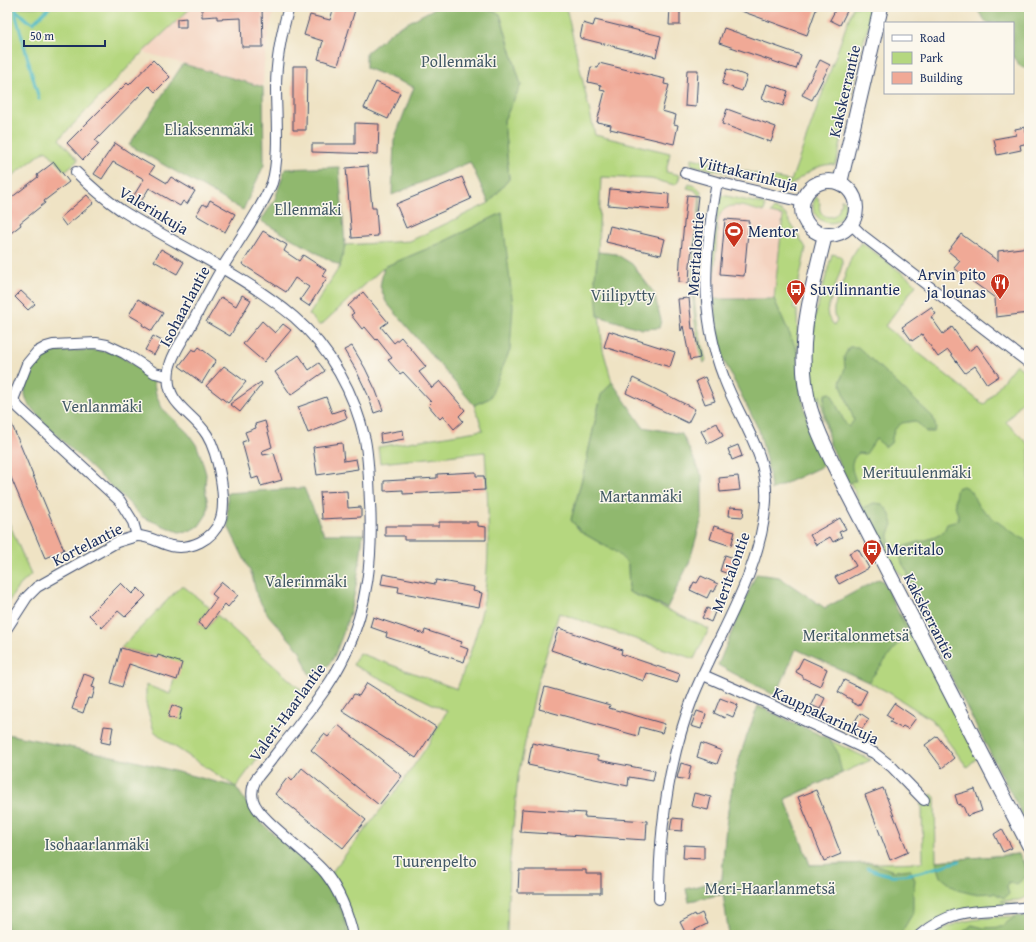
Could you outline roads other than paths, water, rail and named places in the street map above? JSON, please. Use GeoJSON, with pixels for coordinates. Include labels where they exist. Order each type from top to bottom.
{"type":"FeatureCollection","features":[{"type":"Feature","properties":{"kind":"street","name":"Isohaarlantie"},"geometry":{"type":"LineString","coordinates":[[137,536],[152,538],[170,546],[190,546],[206,539],[213,533],[220,520],[223,508],[221,481],[212,444],[199,425],[174,401],[170,392],[168,376],[171,363],[222,267],[269,190],[276,162],[277,66],[281,36],[289,7]]}},
{"type":"Feature","properties":{"kind":"street","name":"Kakskerrantie"},"geometry":{"type":"LineString","coordinates":[[840,183],[882,7]]}},
{"type":"Feature","properties":{"kind":"street","name":"Valerinkuja"},"geometry":{"type":"LineString","coordinates":[[76,172],[100,195],[120,209],[222,267]]}},
{"type":"Feature","properties":{"kind":"street","name":"Viittakarinkuja"},"geometry":{"type":"LineString","coordinates":[[685,174],[803,202]]}},
{"type":"Feature","properties":{"kind":"street"},"geometry":{"type":"LineString","coordinates":[[827,181],[840,183],[850,191],[856,202],[856,215],[851,224],[844,231],[838,234],[819,234],[808,226],[802,214],[803,202],[806,194],[815,185],[827,181]]}},
{"type":"Feature","properties":{"kind":"street","name":"Meritalontie"},"geometry":{"type":"LineString","coordinates":[[659,899],[661,837],[668,786],[682,729],[702,675],[743,591],[760,537],[766,502],[766,488],[760,459],[755,443],[723,378],[707,311],[706,268],[709,229],[717,182]]}},
{"type":"Feature","properties":{"kind":"street"},"geometry":{"type":"LineString","coordinates":[[851,224],[862,235],[1029,363]]}},
{"type":"Feature","properties":{"kind":"street","name":"Kakskerrantie"},"geometry":{"type":"LineString","coordinates":[[825,235],[805,324],[803,353],[805,384],[810,408],[819,435],[1029,845]]}},
{"type":"Feature","properties":{"kind":"street","name":"Valeri-Haarlantie"},"geometry":{"type":"LineString","coordinates":[[222,267],[284,310],[299,322],[318,342],[346,385],[358,413],[365,440],[369,472],[372,544],[367,586],[354,630],[345,655],[330,684],[256,779],[253,785],[252,793],[253,800],[262,815],[317,863],[334,884],[348,912],[354,935]]}},
{"type":"Feature","properties":{"kind":"street"},"geometry":{"type":"LineString","coordinates":[[10,400],[30,360],[37,352],[53,345],[96,343],[107,345],[124,353],[155,373],[168,376]]}},
{"type":"Feature","properties":{"kind":"street","name":"Kortelantie"},"geometry":{"type":"LineString","coordinates":[[7,628],[28,597],[37,587],[118,542],[137,536],[132,522],[120,500],[10,400]]}},
{"type":"Feature","properties":{"kind":"street","name":"Kauppakarinkuja"},"geometry":{"type":"LineString","coordinates":[[702,675],[761,700],[874,753],[892,767],[924,800]]}},
{"type":"Feature","properties":{"kind":"street"},"geometry":{"type":"LineString","coordinates":[[920,935],[947,917],[964,912],[1029,907]]}},
{"type":"Feature","properties":{"kind":"waterway"},"geometry":{"type":"LineString","coordinates":[[13,7],[27,20],[33,23],[50,7]]}},
{"type":"Feature","properties":{"kind":"waterway"},"geometry":{"type":"LineString","coordinates":[[16,10],[16,16],[39,99]]}},
{"type":"Feature","properties":{"kind":"waterway"},"geometry":{"type":"LineString","coordinates":[[867,868],[885,874],[899,875],[917,873],[960,861]]}},
{"type":"Feature","properties":{"kind":"place","name":"Mentor"},"geometry":{"type":"Point","coordinates":[734,248]}},
{"type":"Feature","properties":{"kind":"place","name":"Arvin pito ja lounas"},"geometry":{"type":"Point","coordinates":[1000,300]}},
{"type":"Feature","properties":{"kind":"place","name":"Suvilinnantie"},"geometry":{"type":"Point","coordinates":[796,306]}},
{"type":"Feature","properties":{"kind":"place","name":"Meritalo"},"geometry":{"type":"Point","coordinates":[872,566]}},
{"type":"Feature","properties":{"kind":"park label","name":"Pollenmäki"},"geometry":{"type":"Point","coordinates":[459,61]}},
{"type":"Feature","properties":{"kind":"park label","name":"Eliaksenmäki"},"geometry":{"type":"Point","coordinates":[209,129]}},
{"type":"Feature","properties":{"kind":"park label","name":"Ellenmäki"},"geometry":{"type":"Point","coordinates":[308,209]}},
{"type":"Feature","properties":{"kind":"park label","name":"Viilipytty"},"geometry":{"type":"Point","coordinates":[623,295]}},
{"type":"Feature","properties":{"kind":"park label","name":"Venlanmäki"},"geometry":{"type":"Point","coordinates":[102,406]}},
{"type":"Feature","properties":{"kind":"park label","name":"Merituulenmäki"},"geometry":{"type":"Point","coordinates":[917,472]}},
{"type":"Feature","properties":{"kind":"park label","name":"Martanmäki"},"geometry":{"type":"Point","coordinates":[641,496]}},
{"type":"Feature","properties":{"kind":"park label","name":"Valerinmäki"},"geometry":{"type":"Point","coordinates":[306,581]}},
{"type":"Feature","properties":{"kind":"park label","name":"Meritalonmetsä"},"geometry":{"type":"Point","coordinates":[856,635]}},
{"type":"Feature","properties":{"kind":"park label","name":"Isohaarlanmäki"},"geometry":{"type":"Point","coordinates":[97,844]}},
{"type":"Feature","properties":{"kind":"park label","name":"Tuurenpelto"},"geometry":{"type":"Point","coordinates":[435,861]}},
{"type":"Feature","properties":{"kind":"park label","name":"Meri-Haarlanmetsä"},"geometry":{"type":"Point","coordinates":[770,888]}}]}
